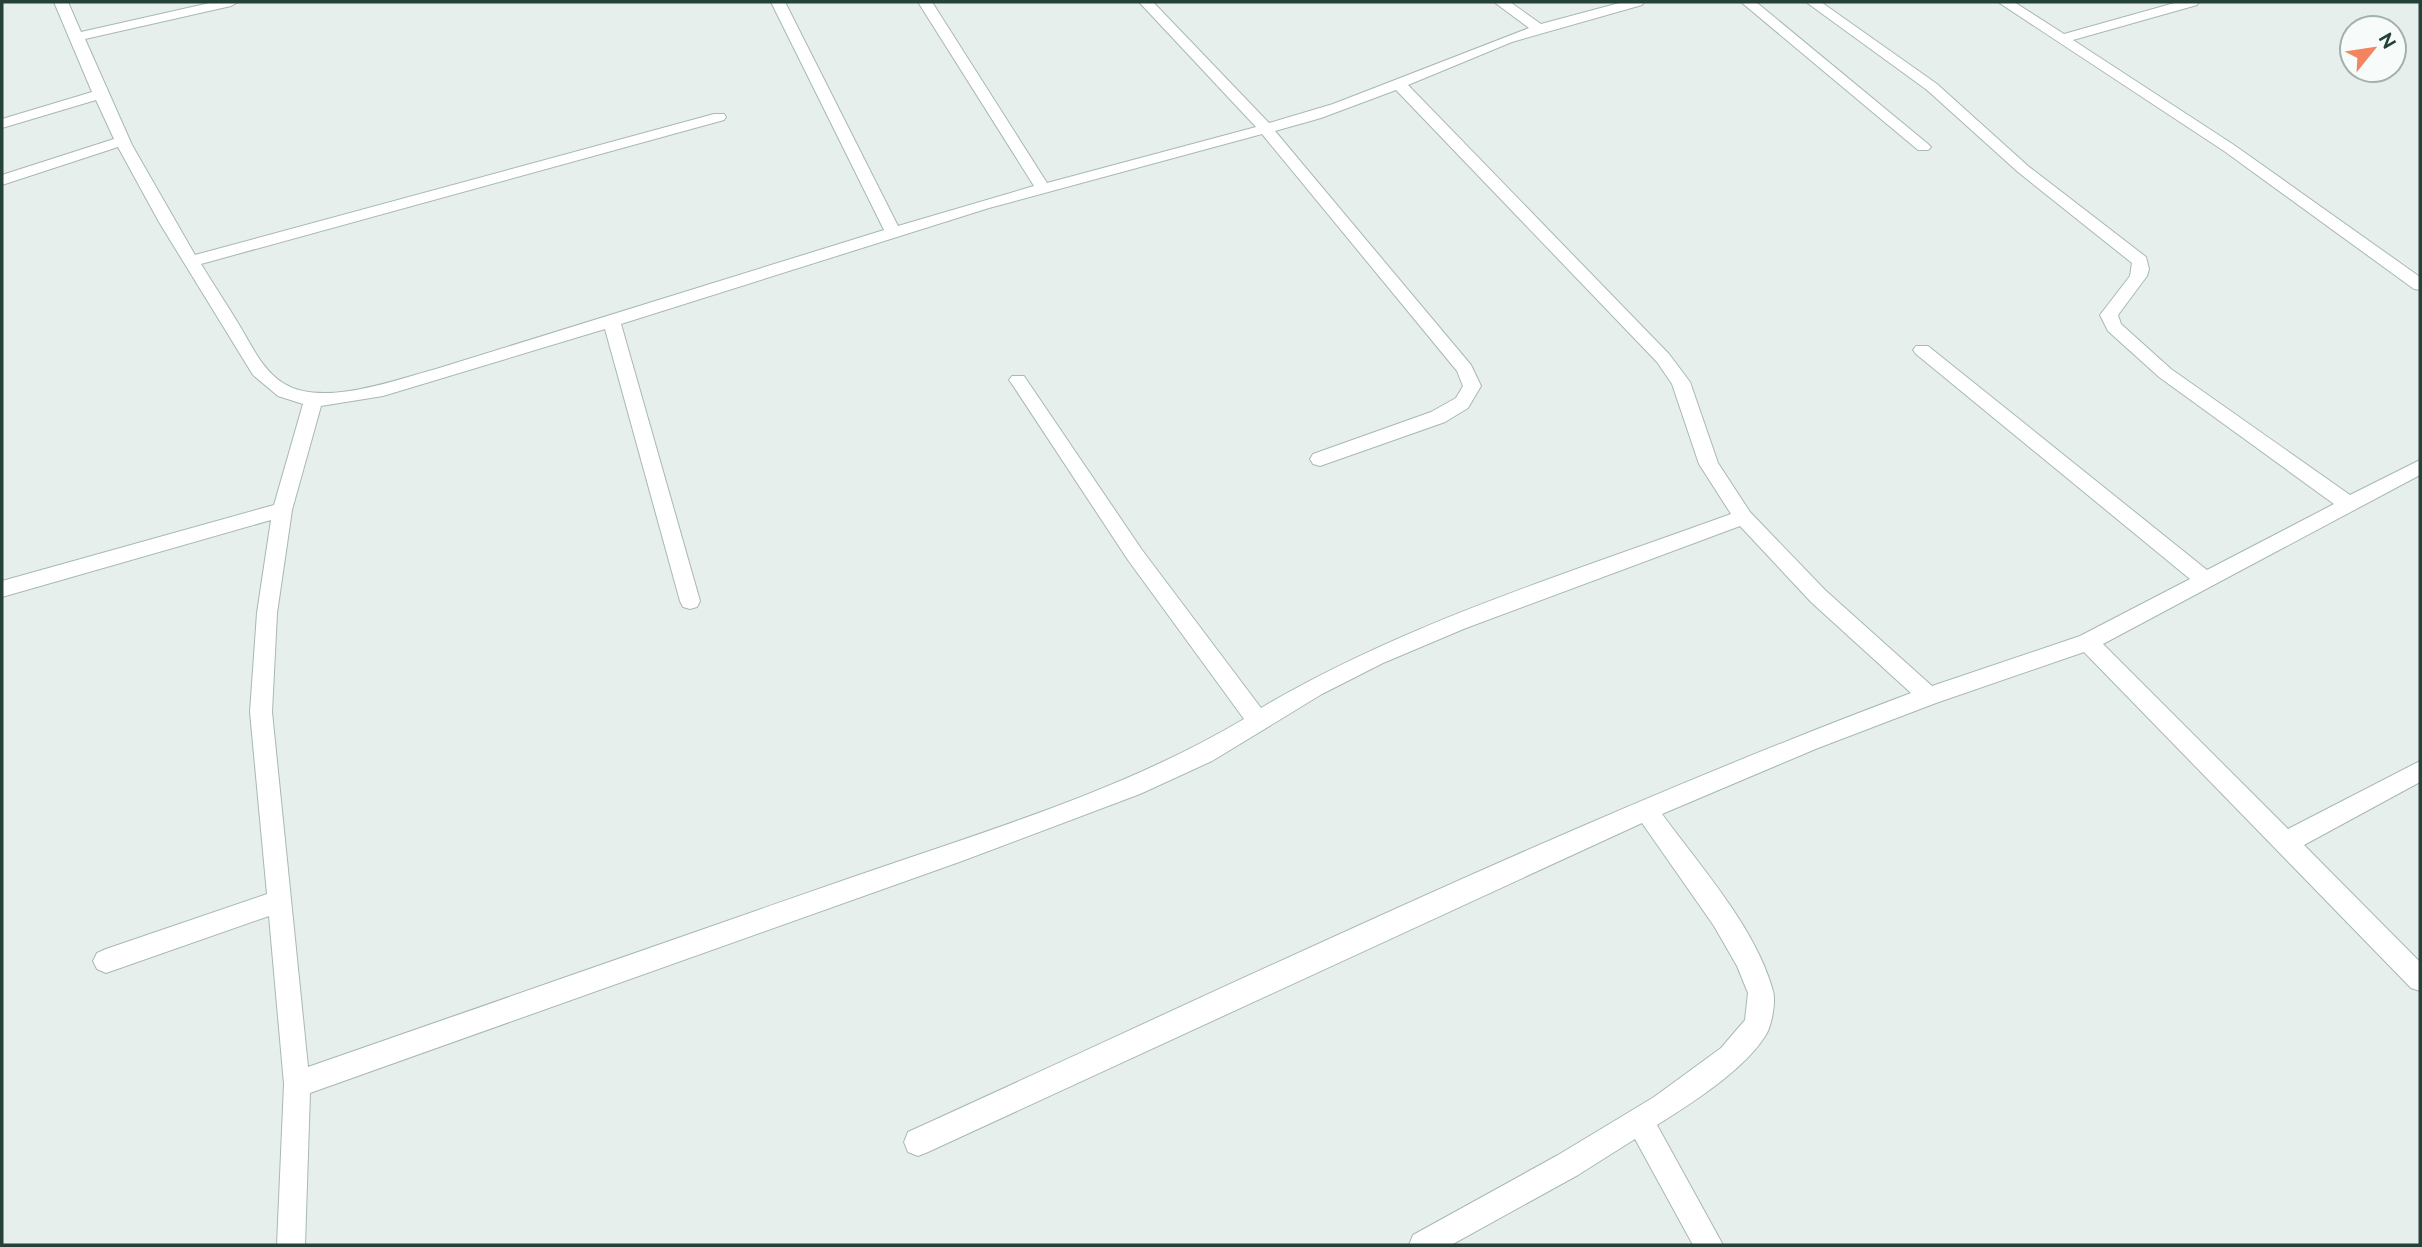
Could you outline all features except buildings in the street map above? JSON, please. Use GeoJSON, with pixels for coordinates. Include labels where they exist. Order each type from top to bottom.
{"type":"FeatureCollection","features":[{"type":"Feature","properties":{"kind":"street"},"geometry":{"type":"LineString","coordinates":[[61,2],[123,141],[192,261],[263,375],[283,392],[313,400],[366,393],[428,377],[893,232],[1043,188],[1266,130],[1367,98],[1489,46],[1538,29],[1637,2]]}},
{"type":"Feature","properties":{"kind":"street"},"geometry":{"type":"LineString","coordinates":[[78,37],[231,2]]}},
{"type":"Feature","properties":{"kind":"street"},"geometry":{"type":"LineString","coordinates":[[778,2],[893,232]]}},
{"type":"Feature","properties":{"kind":"street"},"geometry":{"type":"LineString","coordinates":[[925,2],[1043,188]]}},
{"type":"Feature","properties":{"kind":"street"},"geometry":{"type":"LineString","coordinates":[[1146,2],[1266,130],[1465,369],[1472,386],[1462,403],[1438,417],[1320,459]]}},
{"type":"Feature","properties":{"kind":"street"},"geometry":{"type":"LineString","coordinates":[[1501,2],[1538,29]]}},
{"type":"Feature","properties":{"kind":"street"},"geometry":{"type":"LineString","coordinates":[[1748,2],[1923,147]]}},
{"type":"Feature","properties":{"kind":"street"},"geometry":{"type":"LineString","coordinates":[[1814,2],[1932,87],[1969,117],[2023,169],[2140,261],[2142,270],[2137,281],[2113,304],[2109,314],[2114,327],[2165,373],[2348,504]]}},
{"type":"Feature","properties":{"kind":"street"},"geometry":{"type":"LineString","coordinates":[[2005,2],[2293,192],[2420,285]]}},
{"type":"Feature","properties":{"kind":"street"},"geometry":{"type":"LineString","coordinates":[[2063,39],[2192,2]]}},
{"type":"Feature","properties":{"kind":"street"},"geometry":{"type":"LineString","coordinates":[[1399,84],[1663,358],[1681,382],[1709,464],[1743,517],[1818,596],[1928,696]]}},
{"type":"Feature","properties":{"kind":"street"},"geometry":{"type":"LineString","coordinates":[[2,124],[101,94]]}},
{"type":"Feature","properties":{"kind":"street"},"geometry":{"type":"LineString","coordinates":[[192,261],[719,117]]}},
{"type":"Feature","properties":{"kind":"street"},"geometry":{"type":"LineString","coordinates":[[2,180],[123,141]]}},
{"type":"Feature","properties":{"kind":"street"},"geometry":{"type":"LineString","coordinates":[[611,320],[648,458],[691,601]]}},
{"type":"Feature","properties":{"kind":"street"},"geometry":{"type":"LineString","coordinates":[[1922,350],[2207,581]]}},
{"type":"Feature","properties":{"kind":"street"},"geometry":{"type":"LineString","coordinates":[[1018,380],[1135,555],[1258,721]]}},
{"type":"Feature","properties":{"kind":"street"},"geometry":{"type":"LineString","coordinates":[[291,1245],[297,1084],[261,712],[267,613],[282,510],[313,400]]}},
{"type":"Feature","properties":{"kind":"street"},"geometry":{"type":"LineString","coordinates":[[918,1142],[1212,1009],[1349,943],[1646,810],[1810,741],[1928,696],[2088,642],[2420,467]]}},
{"type":"Feature","properties":{"kind":"street"},"geometry":{"type":"LineString","coordinates":[[2,589],[282,510]]}},
{"type":"Feature","properties":{"kind":"street"},"geometry":{"type":"LineString","coordinates":[[297,1084],[1132,787],[1204,754],[1314,688],[1375,657],[1459,622],[1743,517]]}},
{"type":"Feature","properties":{"kind":"street"},"geometry":{"type":"LineString","coordinates":[[2088,642],[2420,979]]}},
{"type":"Feature","properties":{"kind":"street"},"geometry":{"type":"LineString","coordinates":[[2286,842],[2420,771]]}},
{"type":"Feature","properties":{"kind":"street"},"geometry":{"type":"LineString","coordinates":[[1423,1245],[1568,1165],[1639,1120],[1730,1057],[1757,1025],[1761,993],[1746,958],[1723,918],[1646,810]]}},
{"type":"Feature","properties":{"kind":"street"},"geometry":{"type":"LineString","coordinates":[[106,961],[280,901]]}},
{"type":"Feature","properties":{"kind":"street"},"geometry":{"type":"LineString","coordinates":[[1639,1120],[1709,1245]]}}]}
